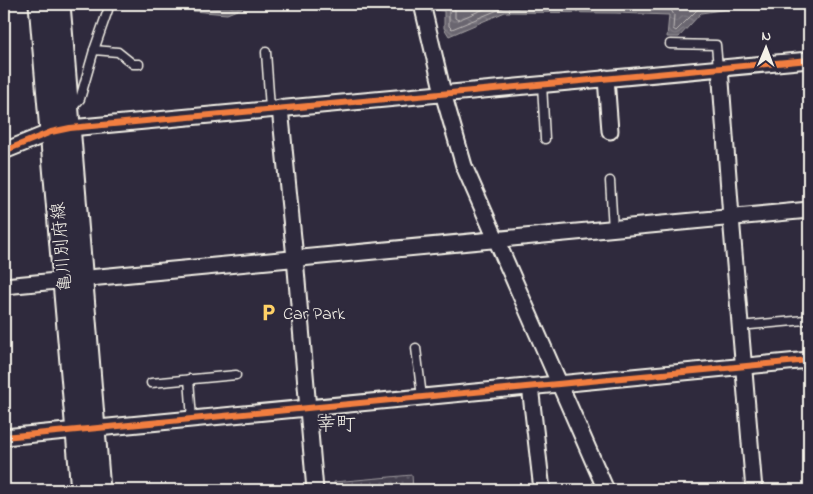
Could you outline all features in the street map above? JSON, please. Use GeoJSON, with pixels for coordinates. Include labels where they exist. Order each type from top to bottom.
{"type":"FeatureCollection","features":[{"type":"Feature","properties":{"kind":"main road","name":"亀川別府線"},"geometry":{"type":"LineString","coordinates":[[40,4],[63,124]]}},
{"type":"Feature","properties":{"kind":"main road","name":"亀川別府線"},"geometry":{"type":"LineString","coordinates":[[59,4],[63,124],[85,429],[82,490]]}},
{"type":"Feature","properties":{"kind":"main road","name":"亀川別府線"},"geometry":{"type":"LineString","coordinates":[[85,429],[99,490]]}},
{"type":"Feature","properties":{"kind":"street"},"geometry":{"type":"LineString","coordinates":[[422,4],[443,92],[464,166],[606,490]]}},
{"type":"Feature","properties":{"kind":"street"},"geometry":{"type":"LineString","coordinates":[[4,150],[63,124],[275,108],[809,60]]}},
{"type":"Feature","properties":{"kind":"street"},"geometry":{"type":"LineString","coordinates":[[719,68],[754,490]]}},
{"type":"Feature","properties":{"kind":"street"},"geometry":{"type":"LineString","coordinates":[[606,78],[610,130]]}},
{"type":"Feature","properties":{"kind":"street"},"geometry":{"type":"LineString","coordinates":[[275,108],[295,258],[315,490]]}},
{"type":"Feature","properties":{"kind":"street"},"geometry":{"type":"LineString","coordinates":[[4,286],[809,210]]}},
{"type":"Feature","properties":{"kind":"street"},"geometry":{"type":"LineString","coordinates":[[4,437],[809,360]]}},
{"type":"Feature","properties":{"kind":"street"},"geometry":{"type":"LineString","coordinates":[[530,386],[542,490]]}},
{"type":"Feature","properties":{"kind":"lane"},"geometry":{"type":"LineString","coordinates":[[63,124],[80,99],[108,10]]}},
{"type":"Feature","properties":{"kind":"lane"},"geometry":{"type":"LineString","coordinates":[[670,44],[716,45],[719,68]]}},
{"type":"Feature","properties":{"kind":"lane"},"geometry":{"type":"LineString","coordinates":[[94,50],[118,52],[133,64],[139,64]]}},
{"type":"Feature","properties":{"kind":"lane"},"geometry":{"type":"LineString","coordinates":[[266,52],[275,108]]}},
{"type":"Feature","properties":{"kind":"lane"},"geometry":{"type":"LineString","coordinates":[[542,84],[545,140]]}},
{"type":"Feature","properties":{"kind":"lane"},"geometry":{"type":"LineString","coordinates":[[610,181],[613,229]]}},
{"type":"Feature","properties":{"kind":"lane"},"geometry":{"type":"LineString","coordinates":[[740,326],[805,320]]}},
{"type":"Feature","properties":{"kind":"lane"},"geometry":{"type":"LineString","coordinates":[[416,348],[422,397]]}},
{"type":"Feature","properties":{"kind":"lane"},"geometry":{"type":"LineString","coordinates":[[151,383],[236,375]]}},
{"type":"Feature","properties":{"kind":"lane"},"geometry":{"type":"LineString","coordinates":[[189,379],[192,420]]}},
{"type":"Feature","properties":{"kind":"shaded area"},"geometry":{"type":"Polygon","coordinates":[[[412,475],[413,490],[334,490],[334,482],[412,475]]]}},
{"type":"Feature","properties":{"kind":"water"},"geometry":{"type":"Polygon","coordinates":[[[193,4],[252,4],[227,14],[193,11],[193,4]]]}},
{"type":"Feature","properties":{"kind":"water"},"geometry":{"type":"Polygon","coordinates":[[[361,4],[762,4],[701,13],[679,37],[667,37],[669,15],[505,12],[449,36],[444,28],[444,11],[361,4]]]}},
{"type":"Feature","properties":{"kind":"cycle path"},"geometry":{"type":"LineString","coordinates":[[4,151],[51,132],[70,128],[809,60]]}},
{"type":"Feature","properties":{"kind":"cycle path"},"geometry":{"type":"LineString","coordinates":[[4,437],[809,360]]}},
{"type":"Feature","properties":{"kind":"place","name":"Car Park"},"geometry":{"type":"Point","coordinates":[269,313]}},
{"type":"Feature","properties":{"kind":"district","name":"幸町"},"geometry":{"type":"Point","coordinates":[336,423]}}]}
